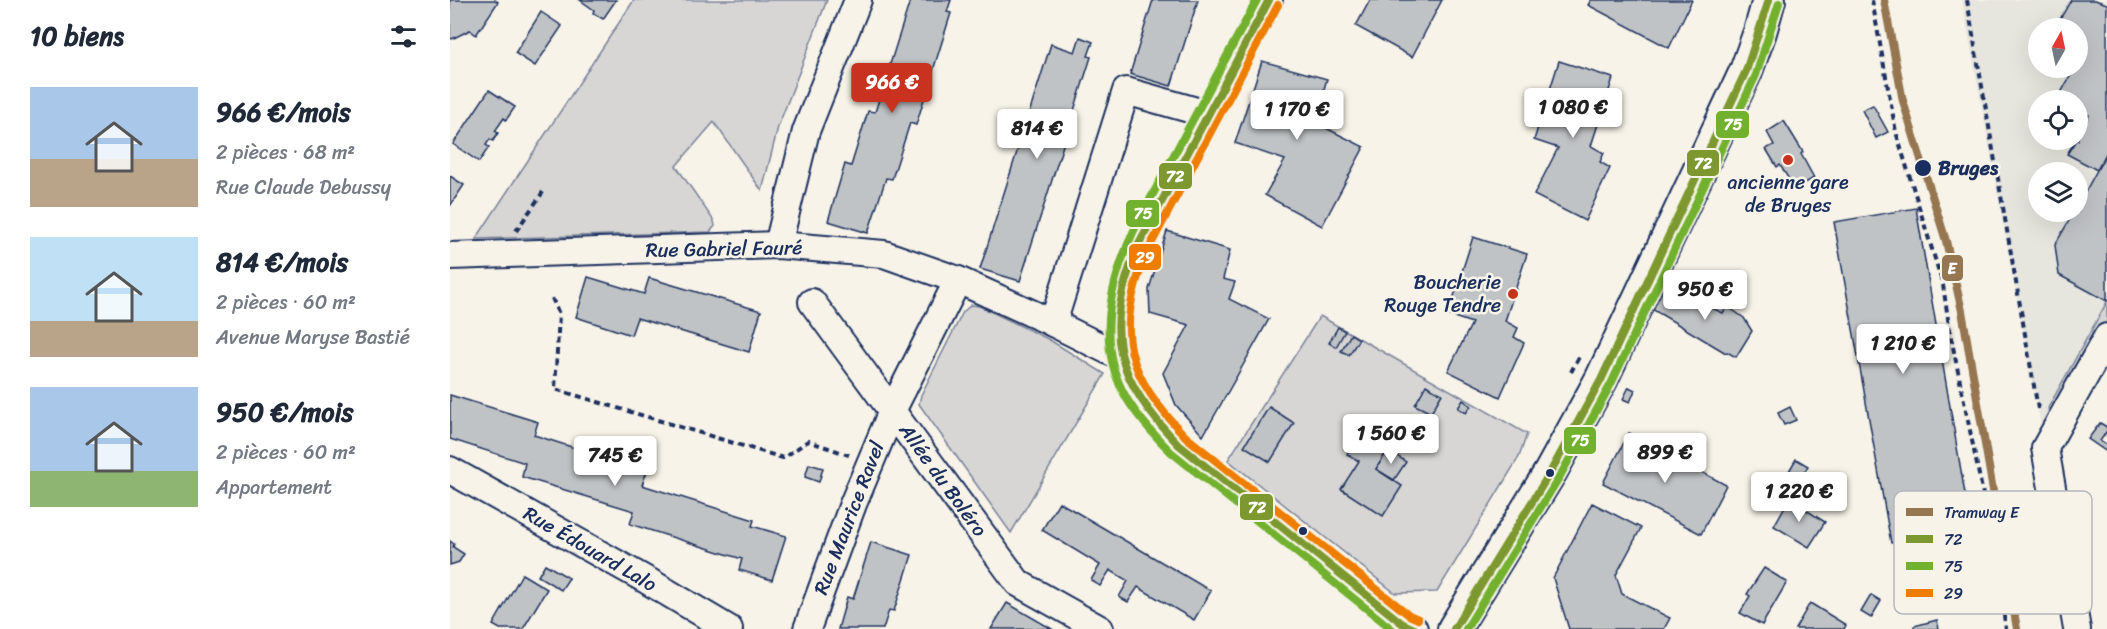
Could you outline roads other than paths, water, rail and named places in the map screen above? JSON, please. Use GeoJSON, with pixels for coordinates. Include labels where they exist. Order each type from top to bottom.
{"type":"FeatureCollection","features":[{"type":"Feature","properties":{"kind":"main road"},"geometry":{"type":"LineString","coordinates":[[1454,629],[1551,471],[1601,380],[1746,71],[1760,32],[1768,0]]}},
{"type":"Feature","properties":{"kind":"street"},"geometry":{"type":"LineString","coordinates":[[778,245],[806,131],[858,0]]}},
{"type":"Feature","properties":{"kind":"street"},"geometry":{"type":"LineString","coordinates":[[1269,0],[1207,114],[1129,269],[1119,307],[1118,331],[1121,357],[1134,390],[1150,415],[1179,445],[1403,624],[1414,629]]}},
{"type":"Feature","properties":{"kind":"street"},"geometry":{"type":"LineString","coordinates":[[1053,322],[1126,91],[1207,114]]}},
{"type":"Feature","properties":{"kind":"street","name":"Rue Gabriel Fauré"},"geometry":{"type":"LineString","coordinates":[[450,256],[778,245],[884,254],[958,279],[1053,322],[1121,357]]}},
{"type":"Feature","properties":{"kind":"street","name":"Rue Maurice Ravel"},"geometry":{"type":"LineString","coordinates":[[807,629],[870,462],[892,411],[958,279]]}},
{"type":"Feature","properties":{"kind":"street","name":"Allée du Boléro"},"geometry":{"type":"LineString","coordinates":[[812,302],[1018,583],[1100,629]]}},
{"type":"Feature","properties":{"kind":"street"},"geometry":{"type":"LineString","coordinates":[[2053,491],[2045,448],[2107,337]]}},
{"type":"Feature","properties":{"kind":"street","name":"Rue Édouard Lalo"},"geometry":{"type":"LineString","coordinates":[[450,470],[729,629]]}},
{"type":"Feature","properties":{"kind":"street"},"geometry":{"type":"LineString","coordinates":[[2074,614],[2077,629]]}},
{"type":"Feature","properties":{"kind":"tram line","name":"E"},"geometry":{"type":"LineString","coordinates":[[1884,0],[1903,101],[1946,241],[1962,311],[1993,491]]}},
{"type":"Feature","properties":{"kind":"tram line","name":"E"},"geometry":{"type":"LineString","coordinates":[[2014,614],[2017,629]]}},
{"type":"Feature","properties":{"kind":"place","name":"ancienne gare de Bruges"},"geometry":{"type":"Point","coordinates":[1788,160]}},
{"type":"Feature","properties":{"kind":"place","name":"Bruges"},"geometry":{"type":"Point","coordinates":[1923,168]}},
{"type":"Feature","properties":{"kind":"place","name":"Boucherie Rouge Tendre"},"geometry":{"type":"Point","coordinates":[1513,294]}}]}
